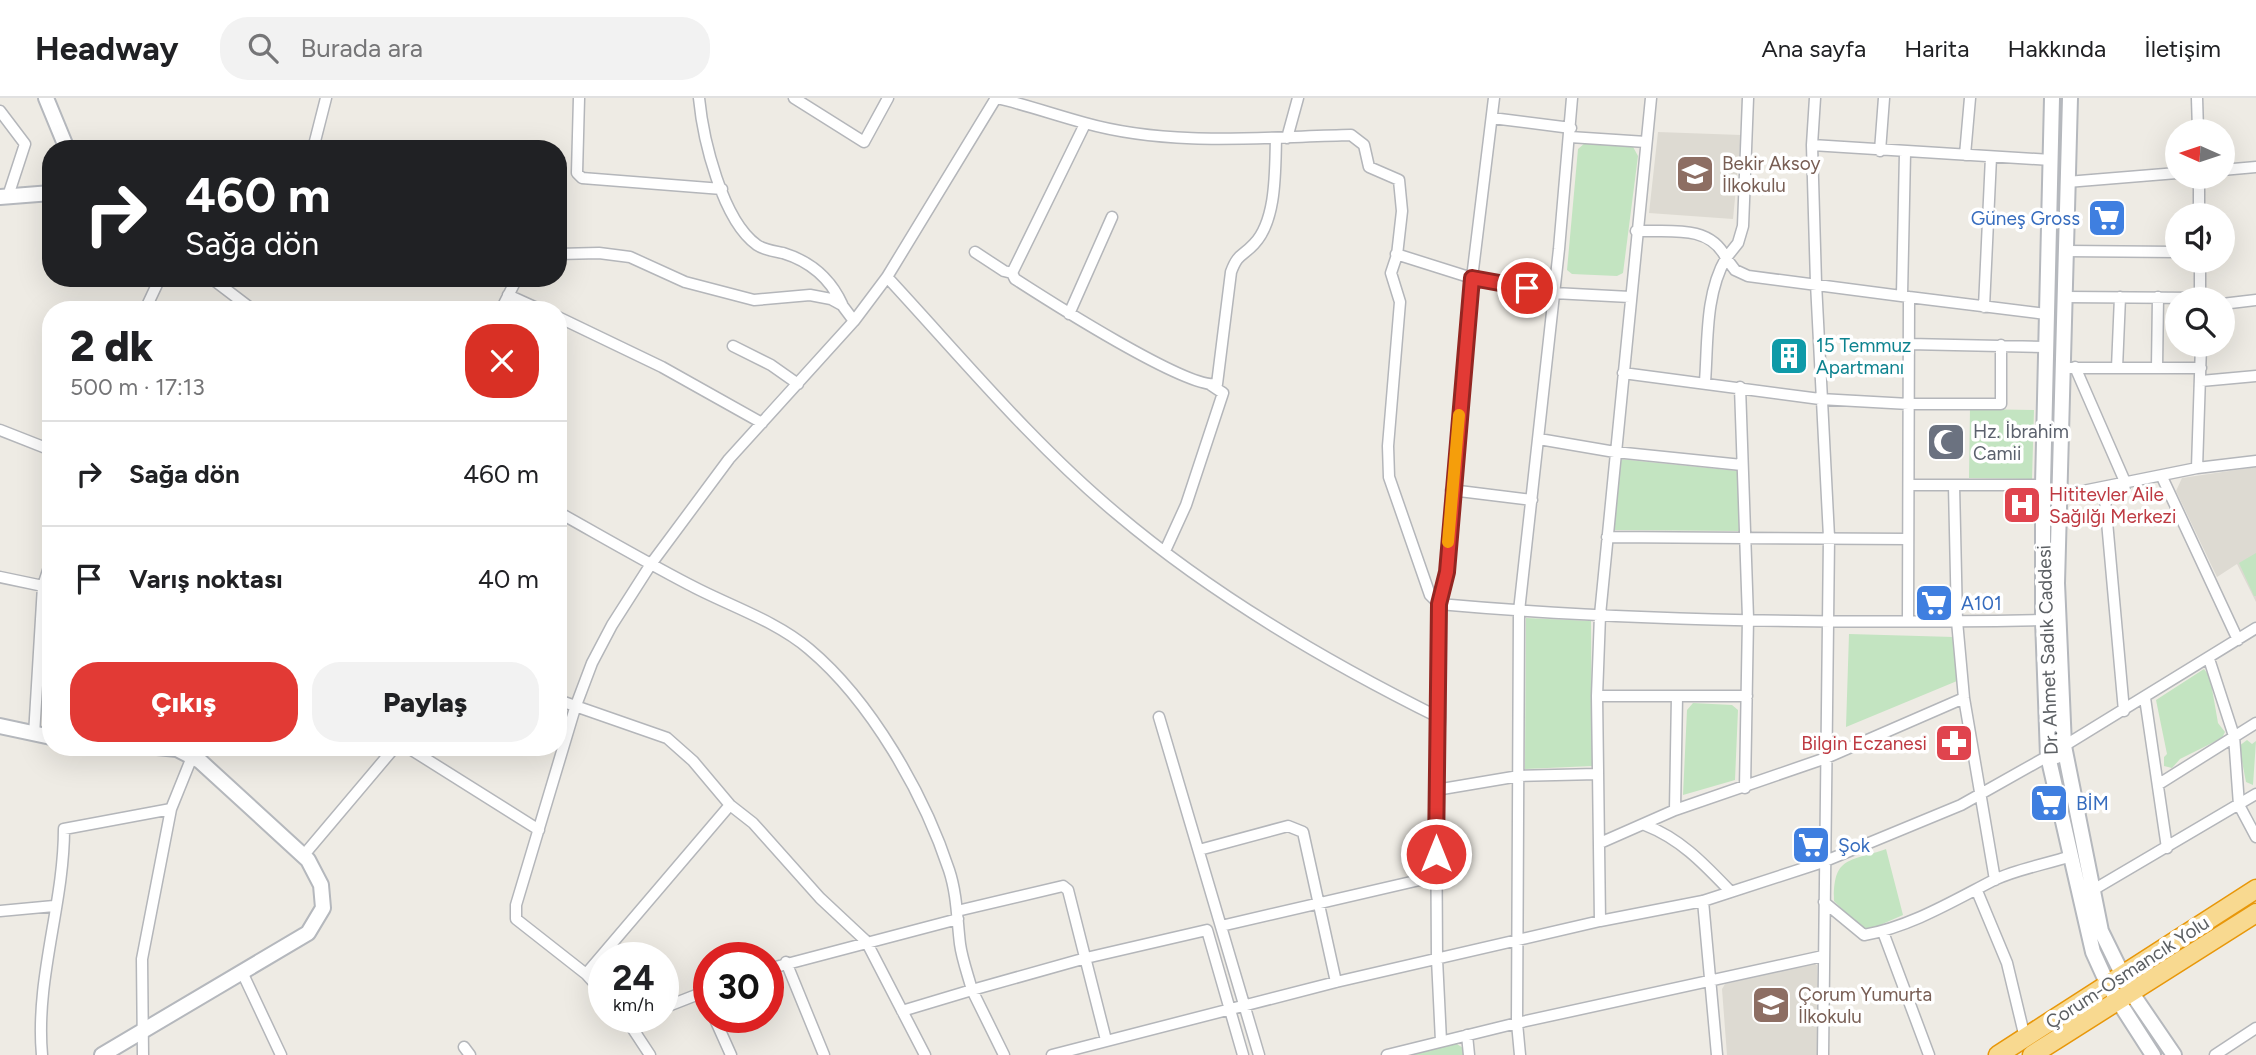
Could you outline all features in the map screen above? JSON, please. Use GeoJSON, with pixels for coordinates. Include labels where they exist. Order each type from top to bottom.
{"type":"FeatureCollection","features":[{"type":"Feature","properties":{"kind":"highway","name":"Çorum-Osmancık Yolu"},"geometry":{"type":"LineString","coordinates":[[2032,1055],[2118,993],[2123,975],[2256,889]]}},
{"type":"Feature","properties":{"kind":"highway","name":"Çorum-Osmancık Yolu"},"geometry":{"type":"LineString","coordinates":[[1998,1055],[2025,1038],[2118,993],[2256,913]]}},
{"type":"Feature","properties":{"kind":"street"},"geometry":{"type":"LineString","coordinates":[[46,98],[63,140]]}},
{"type":"Feature","properties":{"kind":"street"},"geometry":{"type":"LineString","coordinates":[[315,140],[326,98]]}},
{"type":"Feature","properties":{"kind":"street"},"geometry":{"type":"LineString","coordinates":[[579,98],[577,173],[582,177],[722,189]]}},
{"type":"Feature","properties":{"kind":"street"},"geometry":{"type":"LineString","coordinates":[[699,98],[702,126],[722,189],[742,231],[759,247],[803,262],[824,276],[854,321]]}},
{"type":"Feature","properties":{"kind":"street"},"geometry":{"type":"LineString","coordinates":[[794,98],[864,142],[888,98]]}},
{"type":"Feature","properties":{"kind":"street"},"geometry":{"type":"LineString","coordinates":[[567,735],[592,663],[611,625],[651,564],[729,459],[854,321],[887,277],[997,98],[1053,111],[1085,124],[1180,138],[1351,135],[1364,145],[1369,167],[1399,180],[1402,211],[1391,273],[1400,302],[1388,446],[1390,477],[1430,595],[1439,604],[1600,615],[1828,622],[2043,620]]}},
{"type":"Feature","properties":{"kind":"street"},"geometry":{"type":"LineString","coordinates":[[1210,385],[1217,384],[1231,272],[1237,256],[1255,244],[1274,197],[1281,138],[1298,98]]}},
{"type":"Feature","properties":{"kind":"street"},"geometry":{"type":"LineString","coordinates":[[1441,1041],[1437,959],[1436,790],[1440,718],[1439,604],[1447,572],[1451,490],[1472,278],[1494,98]]}},
{"type":"Feature","properties":{"kind":"street"},"geometry":{"type":"LineString","coordinates":[[1520,1055],[1517,1023],[1519,611],[1539,439],[1572,98]]}},
{"type":"Feature","properties":{"kind":"street"},"geometry":{"type":"LineString","coordinates":[[1600,921],[1597,696],[1600,615],[1651,98]]}},
{"type":"Feature","properties":{"kind":"street"},"geometry":{"type":"LineString","coordinates":[[1705,382],[1711,306],[1718,275],[1726,258],[1738,243],[1743,226],[1748,98]]}},
{"type":"Feature","properties":{"kind":"street"},"geometry":{"type":"LineString","coordinates":[[1815,98],[1812,145],[1816,283],[1829,537],[1823,862],[1823,1055]]}},
{"type":"Feature","properties":{"kind":"street"},"geometry":{"type":"LineString","coordinates":[[1880,151],[1884,98]]}},
{"type":"Feature","properties":{"kind":"street"},"geometry":{"type":"LineString","coordinates":[[1965,155],[1970,98]]}},
{"type":"Feature","properties":{"kind":"street","name":"Dr. Ahmet Sadık Caddesi"},"geometry":{"type":"LineString","coordinates":[[2052,98],[2043,485],[2043,620],[2048,752],[2093,952],[2118,993]]}},
{"type":"Feature","properties":{"kind":"street","name":"Dr. Ahmet Sadık Caddesi"},"geometry":{"type":"LineString","coordinates":[[2070,98],[2065,297],[2069,368],[2058,496],[2057,583],[2064,748],[2101,931],[2123,975]]}},
{"type":"Feature","properties":{"kind":"street"},"geometry":{"type":"LineString","coordinates":[[2197,98],[2198,119]]}},
{"type":"Feature","properties":{"kind":"street"},"geometry":{"type":"LineString","coordinates":[[0,110],[25,144],[4,196],[42,194]]}},
{"type":"Feature","properties":{"kind":"street"},"geometry":{"type":"LineString","coordinates":[[1492,118],[1646,142]]}},
{"type":"Feature","properties":{"kind":"street"},"geometry":{"type":"LineString","coordinates":[[1085,124],[1012,272],[1015,279],[1069,314],[1185,376],[1223,393],[1186,505],[1165,551]]}},
{"type":"Feature","properties":{"kind":"street"},"geometry":{"type":"LineString","coordinates":[[1812,145],[1905,153],[2051,160]]}},
{"type":"Feature","properties":{"kind":"street"},"geometry":{"type":"LineString","coordinates":[[1905,153],[1909,344],[1909,621]]}},
{"type":"Feature","properties":{"kind":"street"},"geometry":{"type":"LineString","coordinates":[[1984,307],[1991,157]]}},
{"type":"Feature","properties":{"kind":"street"},"geometry":{"type":"LineString","coordinates":[[2235,169],[2256,167]]}},
{"type":"Feature","properties":{"kind":"street"},"geometry":{"type":"LineString","coordinates":[[2067,182],[2165,174]]}},
{"type":"Feature","properties":{"kind":"street"},"geometry":{"type":"LineString","coordinates":[[1069,314],[1112,217]]}},
{"type":"Feature","properties":{"kind":"street"},"geometry":{"type":"LineString","coordinates":[[1636,231],[1704,235],[1717,242],[1735,270],[1748,276],[2046,314]]}},
{"type":"Feature","properties":{"kind":"street"},"geometry":{"type":"LineString","coordinates":[[2066,251],[2165,252]]}},
{"type":"Feature","properties":{"kind":"street"},"geometry":{"type":"LineString","coordinates":[[975,252],[1004,271],[1012,272]]}},
{"type":"Feature","properties":{"kind":"street"},"geometry":{"type":"LineString","coordinates":[[567,254],[599,253],[630,257],[685,282],[754,300],[810,295],[842,304]]}},
{"type":"Feature","properties":{"kind":"street"},"geometry":{"type":"LineString","coordinates":[[1396,254],[1472,278],[1554,293],[1630,298]]}},
{"type":"Feature","properties":{"kind":"street"},"geometry":{"type":"LineString","coordinates":[[887,277],[1030,432],[1116,514],[1199,577],[1343,669],[1440,718]]}},
{"type":"Feature","properties":{"kind":"street"},"geometry":{"type":"LineString","coordinates":[[223,287],[241,301]]}},
{"type":"Feature","properties":{"kind":"street"},"geometry":{"type":"LineString","coordinates":[[505,301],[512,287]]}},
{"type":"Feature","properties":{"kind":"street"},"geometry":{"type":"LineString","coordinates":[[508,295],[521,301]]}},
{"type":"Feature","properties":{"kind":"street"},"geometry":{"type":"LineString","coordinates":[[2065,297],[2165,298]]}},
{"type":"Feature","properties":{"kind":"street"},"geometry":{"type":"LineString","coordinates":[[2117,368],[2120,297]]}},
{"type":"Feature","properties":{"kind":"street"},"geometry":{"type":"LineString","coordinates":[[2157,368],[2158,298]]}},
{"type":"Feature","properties":{"kind":"street"},"geometry":{"type":"LineString","coordinates":[[2235,302],[2256,300]]}},
{"type":"Feature","properties":{"kind":"street"},"geometry":{"type":"LineString","coordinates":[[567,321],[662,367],[762,423]]}},
{"type":"Feature","properties":{"kind":"street"},"geometry":{"type":"LineString","coordinates":[[1909,344],[2045,347]]}},
{"type":"Feature","properties":{"kind":"street"},"geometry":{"type":"LineString","coordinates":[[1622,373],[1820,399],[1909,404],[2001,404],[2001,345]]}},
{"type":"Feature","properties":{"kind":"street"},"geometry":{"type":"LineString","coordinates":[[733,346],[771,365],[798,384]]}},
{"type":"Feature","properties":{"kind":"street"},"geometry":{"type":"LineString","coordinates":[[2197,468],[2201,357]]}},
{"type":"Feature","properties":{"kind":"street"},"geometry":{"type":"LineString","coordinates":[[2126,484],[2069,368],[2201,368]]}},
{"type":"Feature","properties":{"kind":"street"},"geometry":{"type":"LineString","coordinates":[[2202,381],[2256,376]]}},
{"type":"Feature","properties":{"kind":"street"},"geometry":{"type":"LineString","coordinates":[[1741,387],[1748,618],[1745,788]]}},
{"type":"Feature","properties":{"kind":"street"},"geometry":{"type":"LineString","coordinates":[[0,430],[42,446]]}},
{"type":"Feature","properties":{"kind":"street"},"geometry":{"type":"LineString","coordinates":[[1539,439],[1615,452],[1742,466]]}},
{"type":"Feature","properties":{"kind":"street"},"geometry":{"type":"LineString","coordinates":[[2058,496],[2197,468],[2256,461]]}},
{"type":"Feature","properties":{"kind":"street"},"geometry":{"type":"LineString","coordinates":[[2162,477],[2238,640]]}},
{"type":"Feature","properties":{"kind":"street"},"geometry":{"type":"LineString","coordinates":[[1910,485],[2043,485]]}},
{"type":"Feature","properties":{"kind":"street"},"geometry":{"type":"LineString","coordinates":[[1954,485],[1958,621],[1964,698],[1995,880]]}},
{"type":"Feature","properties":{"kind":"street"},"geometry":{"type":"LineString","coordinates":[[2104,488],[2124,711]]}},
{"type":"Feature","properties":{"kind":"street"},"geometry":{"type":"LineString","coordinates":[[1451,490],[1532,500]]}},
{"type":"Feature","properties":{"kind":"street"},"geometry":{"type":"LineString","coordinates":[[567,517],[809,648],[886,738],[914,787],[950,872],[962,954],[972,990],[1004,1055]]}},
{"type":"Feature","properties":{"kind":"street"},"geometry":{"type":"LineString","coordinates":[[1607,537],[1908,539]]}},
{"type":"Feature","properties":{"kind":"street"},"geometry":{"type":"LineString","coordinates":[[0,577],[42,586]]}},
{"type":"Feature","properties":{"kind":"street"},"geometry":{"type":"LineString","coordinates":[[1052,1055],[1336,982],[1600,921],[1703,901],[1823,862],[1961,805],[2048,752],[2055,741],[2064,748],[2256,628]]}},
{"type":"Feature","properties":{"kind":"street"},"geometry":{"type":"LineString","coordinates":[[34,735],[42,644]]}},
{"type":"Feature","properties":{"kind":"street"},"geometry":{"type":"LineString","coordinates":[[2209,659],[2234,736],[2239,805],[2256,836]]}},
{"type":"Feature","properties":{"kind":"street"},"geometry":{"type":"LineString","coordinates":[[1597,696],[1748,696]]}},
{"type":"Feature","properties":{"kind":"street"},"geometry":{"type":"LineString","coordinates":[[1675,810],[1677,696]]}},
{"type":"Feature","properties":{"kind":"street"},"geometry":{"type":"LineString","coordinates":[[1600,842],[1646,825],[1675,810],[1826,758],[1964,698]]}},
{"type":"Feature","properties":{"kind":"street"},"geometry":{"type":"LineString","coordinates":[[2145,698],[2166,849]]}},
{"type":"Feature","properties":{"kind":"street"},"geometry":{"type":"LineString","coordinates":[[567,704],[667,738],[693,761],[730,805],[753,823],[820,898],[866,942],[925,1055]]}},
{"type":"Feature","properties":{"kind":"street"},"geometry":{"type":"LineString","coordinates":[[1159,717],[1259,1055]]}},
{"type":"Feature","properties":{"kind":"street"},"geometry":{"type":"LineString","coordinates":[[2159,784],[2256,723]]}},
{"type":"Feature","properties":{"kind":"street"},"geometry":{"type":"LineString","coordinates":[[0,726],[42,736]]}},
{"type":"Feature","properties":{"kind":"street"},"geometry":{"type":"LineString","coordinates":[[143,1055],[142,958],[171,809],[192,756]]}},
{"type":"Feature","properties":{"kind":"street"},"geometry":{"type":"LineString","coordinates":[[102,1055],[308,933],[323,908],[321,885],[303,856],[199,756]]}},
{"type":"Feature","properties":{"kind":"street"},"geometry":{"type":"LineString","coordinates":[[303,856],[388,756]]}},
{"type":"Feature","properties":{"kind":"street"},"geometry":{"type":"LineString","coordinates":[[421,756],[539,830]]}},
{"type":"Feature","properties":{"kind":"street"},"geometry":{"type":"LineString","coordinates":[[561,756],[516,905],[516,919],[586,974],[730,805]]}},
{"type":"Feature","properties":{"kind":"street"},"geometry":{"type":"LineString","coordinates":[[1436,790],[1520,776],[1597,774]]}},
{"type":"Feature","properties":{"kind":"street"},"geometry":{"type":"LineString","coordinates":[[2093,890],[2256,794]]}},
{"type":"Feature","properties":{"kind":"street"},"geometry":{"type":"LineString","coordinates":[[42,1055],[42,1012],[54,906],[64,860],[64,829],[171,809]]}},
{"type":"Feature","properties":{"kind":"street"},"geometry":{"type":"LineString","coordinates":[[1646,825],[1665,832],[1697,856],[1730,891]]}},
{"type":"Feature","properties":{"kind":"street"},"geometry":{"type":"LineString","coordinates":[[1199,850],[1288,826],[1303,832],[1336,982]]}},
{"type":"Feature","properties":{"kind":"street"},"geometry":{"type":"LineString","coordinates":[[1824,902],[1864,935],[1883,932],[1977,891],[1995,880],[2071,856]]}},
{"type":"Feature","properties":{"kind":"street"},"geometry":{"type":"LineString","coordinates":[[1221,926],[1437,876]]}},
{"type":"Feature","properties":{"kind":"street"},"geometry":{"type":"LineString","coordinates":[[824,1055],[786,962],[1063,886],[1068,890],[1106,1040]]}},
{"type":"Feature","properties":{"kind":"street"},"geometry":{"type":"LineString","coordinates":[[1977,891],[2007,963],[2025,1038]]}},
{"type":"Feature","properties":{"kind":"street"},"geometry":{"type":"LineString","coordinates":[[1703,901],[1717,1055]]}},
{"type":"Feature","properties":{"kind":"street"},"geometry":{"type":"LineString","coordinates":[[0,911],[54,906]]}},
{"type":"Feature","properties":{"kind":"street"},"geometry":{"type":"LineString","coordinates":[[902,1010],[1086,958],[1207,930],[1243,1055]]}},
{"type":"Feature","properties":{"kind":"street"},"geometry":{"type":"LineString","coordinates":[[1883,932],[1929,1055]]}},
{"type":"Feature","properties":{"kind":"street"},"geometry":{"type":"LineString","coordinates":[[1387,1055],[1517,1023],[1822,956]]}},
{"type":"Feature","properties":{"kind":"street"},"geometry":{"type":"LineString","coordinates":[[242,972],[281,1055]]}},
{"type":"Feature","properties":{"kind":"street"},"geometry":{"type":"LineString","coordinates":[[2118,993],[2153,1055]]}},
{"type":"Feature","properties":{"kind":"street"},"geometry":{"type":"LineString","coordinates":[[2118,993],[2174,1055]]}},
{"type":"Feature","properties":{"kind":"street"},"geometry":{"type":"LineString","coordinates":[[2215,1055],[2256,1028]]}},
{"type":"Feature","properties":{"kind":"street"},"geometry":{"type":"LineString","coordinates":[[635,1033],[650,1055]]}},
{"type":"Feature","properties":{"kind":"street"},"geometry":{"type":"LineString","coordinates":[[722,1033],[731,1055]]}},
{"type":"Feature","properties":{"kind":"street"},"geometry":{"type":"LineString","coordinates":[[1467,1035],[1469,1055]]}},
{"type":"Feature","properties":{"kind":"shaded area","name":"Bekir Aksoy İlkokulu"},"geometry":{"type":"Polygon","coordinates":[[[1658,132],[1741,135],[1733,219],[1649,213],[1658,132]]]}},
{"type":"Feature","properties":{"kind":"shaded area"},"geometry":{"type":"Polygon","coordinates":[[[2256,467],[2256,602],[2237,564],[2217,577],[2176,491],[2182,478],[2256,467]]]}},
{"type":"Feature","properties":{"kind":"shaded area","name":"Çorum Yumurta İlkokulu"},"geometry":{"type":"Polygon","coordinates":[[[1813,963],[1817,965],[1820,1055],[1727,1055],[1722,989],[1725,984],[1813,963]]]}},
{"type":"Feature","properties":{"kind":"green space"},"geometry":{"type":"Polygon","coordinates":[[[1585,143],[1632,145],[1638,156],[1623,273],[1617,276],[1572,274],[1567,270],[1578,149],[1585,143]]]}},
{"type":"Feature","properties":{"kind":"green space"},"geometry":{"type":"Polygon","coordinates":[[[1970,409],[2034,410],[2032,479],[1969,478],[1970,409]]]}},
{"type":"Feature","properties":{"kind":"green space"},"geometry":{"type":"Polygon","coordinates":[[[1619,459],[1738,471],[1739,531],[1611,530],[1619,459]]]}},
{"type":"Feature","properties":{"kind":"green space"},"geometry":{"type":"Polygon","coordinates":[[[2256,553],[2256,596],[2254,596],[2239,563],[2256,553]]]}},
{"type":"Feature","properties":{"kind":"green space"},"geometry":{"type":"Polygon","coordinates":[[[1526,618],[1591,621],[1592,766],[1525,769],[1526,618]]]}},
{"type":"Feature","properties":{"kind":"green space"},"geometry":{"type":"Polygon","coordinates":[[[1849,634],[1954,637],[1957,681],[1846,727],[1849,634]]]}},
{"type":"Feature","properties":{"kind":"green space"},"geometry":{"type":"Polygon","coordinates":[[[2204,669],[2210,677],[2218,723],[2225,732],[2222,738],[2180,759],[2172,768],[2164,766],[2164,757],[2167,754],[2156,700],[2204,669]]]}},
{"type":"Feature","properties":{"kind":"green space"},"geometry":{"type":"Polygon","coordinates":[[[1693,703],[1732,705],[1738,710],[1735,780],[1683,795],[1687,710],[1693,703]]]}},
{"type":"Feature","properties":{"kind":"green space"},"geometry":{"type":"Polygon","coordinates":[[[2247,740],[2252,744],[2256,741],[2253,785],[2246,782],[2239,746],[2247,740]]]}},
{"type":"Feature","properties":{"kind":"green space"},"geometry":{"type":"Polygon","coordinates":[[[1886,849],[1903,915],[1864,932],[1834,901],[1834,886],[1840,868],[1846,863],[1886,849]]]}},
{"type":"Feature","properties":{"kind":"green space"},"geometry":{"type":"Polygon","coordinates":[[[1454,1042],[1463,1048],[1464,1055],[1410,1055],[1454,1042]]]}},
{"type":"Feature","properties":{"kind":"slow traffic"},"geometry":{"type":"LineString","coordinates":[[1448,542],[1459,415]]}},
{"type":"Feature","properties":{"kind":"place","name":"Bekir Aksoy İlkokulu"},"geometry":{"type":"Point","coordinates":[1695,174]}},
{"type":"Feature","properties":{"kind":"place","name":"Güneş Gross"},"geometry":{"type":"Point","coordinates":[2107,218]}},
{"type":"Feature","properties":{"kind":"place","name":"15 Temmuz Apartmanı"},"geometry":{"type":"Point","coordinates":[1789,356]}},
{"type":"Feature","properties":{"kind":"place","name":"Hz. İbrahim Camii"},"geometry":{"type":"Point","coordinates":[1946,442]}},
{"type":"Feature","properties":{"kind":"place","name":"Hititevler Aile Sağılğı Merkezi"},"geometry":{"type":"Point","coordinates":[2022,505]}},
{"type":"Feature","properties":{"kind":"place","name":"A101"},"geometry":{"type":"Point","coordinates":[1934,603]}},
{"type":"Feature","properties":{"kind":"place","name":"Bilgin Eczanesi"},"geometry":{"type":"Point","coordinates":[1954,743]}},
{"type":"Feature","properties":{"kind":"place","name":"BİM"},"geometry":{"type":"Point","coordinates":[2049,803]}},
{"type":"Feature","properties":{"kind":"place","name":"Şok"},"geometry":{"type":"Point","coordinates":[1811,845]}},
{"type":"Feature","properties":{"kind":"place","name":"Çorum Yumurta İlkokulu"},"geometry":{"type":"Point","coordinates":[1771,1005]}},
{"type":"Feature","properties":{"kind":"route"},"geometry":{"type":"LineString","coordinates":[[1436,854],[1440,718],[1439,604],[1447,572],[1451,490],[1472,278],[1527,288]]}}]}
